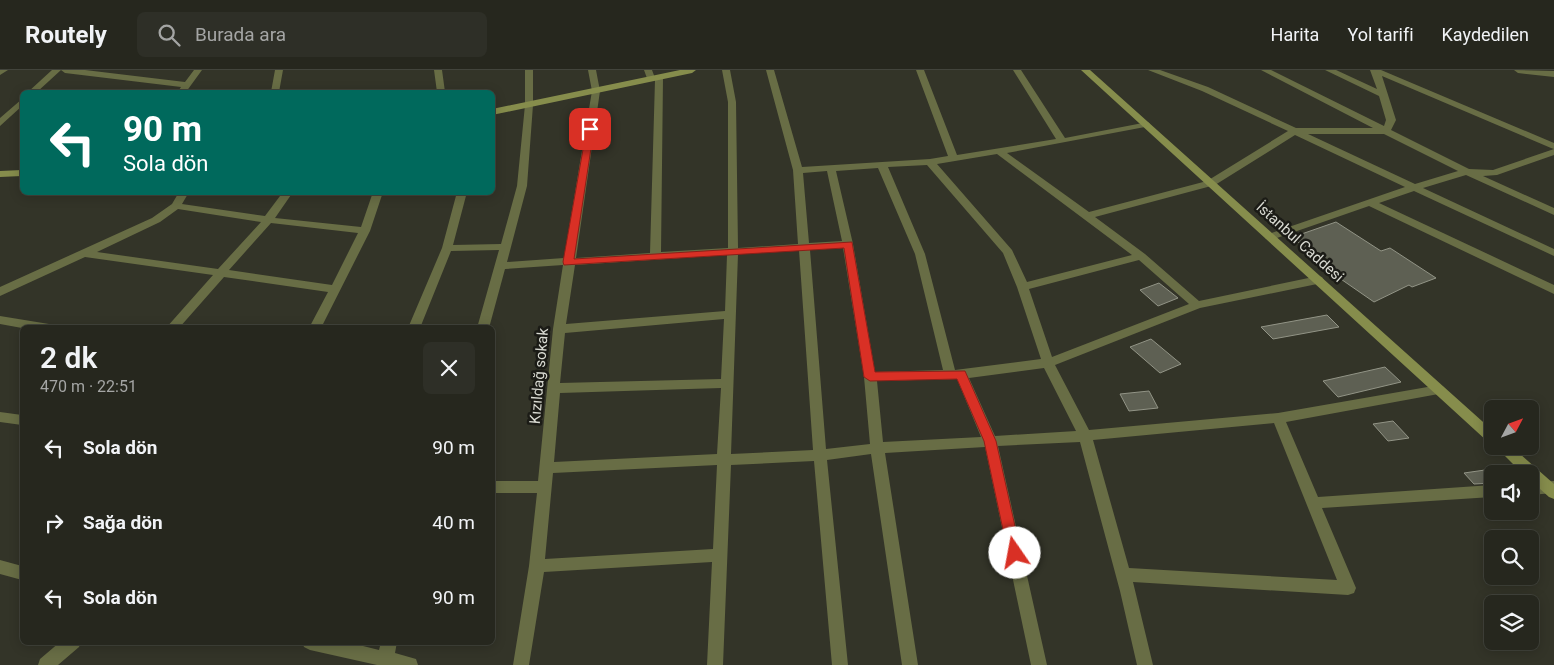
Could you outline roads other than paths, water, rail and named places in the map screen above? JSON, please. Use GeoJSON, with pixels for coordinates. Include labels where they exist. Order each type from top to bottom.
{"type":"FeatureCollection","features":[{"type":"Feature","properties":{"kind":"street"},"geometry":{"type":"LineString","coordinates":[[0,72],[4,70]]}},
{"type":"Feature","properties":{"kind":"street"},"geometry":{"type":"LineString","coordinates":[[34,90],[57,70]]}},
{"type":"Feature","properties":{"kind":"street"},"geometry":{"type":"LineString","coordinates":[[65,70],[187,84]]}},
{"type":"Feature","properties":{"kind":"street"},"geometry":{"type":"LineString","coordinates":[[182,90],[198,70]]}},
{"type":"Feature","properties":{"kind":"street"},"geometry":{"type":"LineString","coordinates":[[275,90],[279,70]]}},
{"type":"Feature","properties":{"kind":"street"},"geometry":{"type":"LineString","coordinates":[[438,70],[441,90]]}},
{"type":"Feature","properties":{"kind":"street"},"geometry":{"type":"LineString","coordinates":[[484,325],[522,186],[529,105],[529,70]]}},
{"type":"Feature","properties":{"kind":"street"},"geometry":{"type":"LineString","coordinates":[[592,70],[596,91]]}},
{"type":"Feature","properties":{"kind":"street"},"geometry":{"type":"LineString","coordinates":[[648,70],[655,79],[655,257]]}},
{"type":"Feature","properties":{"kind":"street"},"geometry":{"type":"LineString","coordinates":[[495,111],[692,70]]}},
{"type":"Feature","properties":{"kind":"street"},"geometry":{"type":"LineString","coordinates":[[715,665],[733,252],[732,102],[726,70]]}},
{"type":"Feature","properties":{"kind":"street"},"geometry":{"type":"LineString","coordinates":[[770,70],[798,170],[820,456],[840,665]]}},
{"type":"Feature","properties":{"kind":"street"},"geometry":{"type":"LineString","coordinates":[[920,70],[953,158]]}},
{"type":"Feature","properties":{"kind":"street"},"geometry":{"type":"LineString","coordinates":[[1017,70],[1062,140]]}},
{"type":"Feature","properties":{"kind":"street","name":"İstanbul Caddesi"},"geometry":{"type":"LineString","coordinates":[[1085,70],[1484,431]]}},
{"type":"Feature","properties":{"kind":"street"},"geometry":{"type":"LineString","coordinates":[[1152,70],[1205,89],[1554,253]]}},
{"type":"Feature","properties":{"kind":"street"},"geometry":{"type":"LineString","coordinates":[[1265,70],[1467,172],[1554,212]]}},
{"type":"Feature","properties":{"kind":"street"},"geometry":{"type":"LineString","coordinates":[[1329,70],[1384,95]]}},
{"type":"Feature","properties":{"kind":"street"},"geometry":{"type":"LineString","coordinates":[[1518,70],[1554,74]]}},
{"type":"Feature","properties":{"kind":"street"},"geometry":{"type":"LineString","coordinates":[[1375,71],[1391,120],[1386,131]]}},
{"type":"Feature","properties":{"kind":"street"},"geometry":{"type":"LineString","coordinates":[[1375,71],[1554,146]]}},
{"type":"Feature","properties":{"kind":"street","name":"Kızıldağ sokak"},"geometry":{"type":"LineString","coordinates":[[521,665],[537,566],[559,329],[596,91]]}},
{"type":"Feature","properties":{"kind":"street"},"geometry":{"type":"LineString","coordinates":[[0,123],[20,104]]}},
{"type":"Feature","properties":{"kind":"street"},"geometry":{"type":"LineString","coordinates":[[798,170],[930,162],[1144,124]]}},
{"type":"Feature","properties":{"kind":"street"},"geometry":{"type":"LineString","coordinates":[[1087,216],[1211,183],[1296,131],[1386,131]]}},
{"type":"Feature","properties":{"kind":"street"},"geometry":{"type":"LineString","coordinates":[[999,151],[1141,256],[1197,305]]}},
{"type":"Feature","properties":{"kind":"street"},"geometry":{"type":"LineString","coordinates":[[1270,237],[1415,187],[1467,172],[1494,173],[1554,152]]}},
{"type":"Feature","properties":{"kind":"street"},"geometry":{"type":"LineString","coordinates":[[1542,156],[1554,161]]}},
{"type":"Feature","properties":{"kind":"street"},"geometry":{"type":"LineString","coordinates":[[930,162],[1008,252],[1023,287],[1048,363],[1085,436],[1124,575],[1145,665]]}},
{"type":"Feature","properties":{"kind":"street"},"geometry":{"type":"LineString","coordinates":[[882,165],[920,254],[955,374],[990,441],[1039,665]]}},
{"type":"Feature","properties":{"kind":"street"},"geometry":{"type":"LineString","coordinates":[[831,168],[848,244],[870,377],[878,448],[910,665]]}},
{"type":"Feature","properties":{"kind":"street"},"geometry":{"type":"LineString","coordinates":[[0,174],[20,173]]}},
{"type":"Feature","properties":{"kind":"street"},"geometry":{"type":"LineString","coordinates":[[0,292],[156,220],[176,206],[182,195]]}},
{"type":"Feature","properties":{"kind":"street"},"geometry":{"type":"LineString","coordinates":[[175,325],[268,220],[286,195]]}},
{"type":"Feature","properties":{"kind":"street"},"geometry":{"type":"LineString","coordinates":[[317,325],[365,231],[377,195]]}},
{"type":"Feature","properties":{"kind":"street"},"geometry":{"type":"LineString","coordinates":[[415,325],[447,248],[461,195]]}},
{"type":"Feature","properties":{"kind":"street"},"geometry":{"type":"LineString","coordinates":[[1371,203],[1554,290]]}},
{"type":"Feature","properties":{"kind":"street"},"geometry":{"type":"LineString","coordinates":[[176,206],[268,220],[365,231]]}},
{"type":"Feature","properties":{"kind":"street"},"geometry":{"type":"LineString","coordinates":[[499,266],[848,244]]}},
{"type":"Feature","properties":{"kind":"street"},"geometry":{"type":"LineString","coordinates":[[447,248],[505,247]]}},
{"type":"Feature","properties":{"kind":"street"},"geometry":{"type":"LineString","coordinates":[[83,253],[335,290]]}},
{"type":"Feature","properties":{"kind":"street"},"geometry":{"type":"LineString","coordinates":[[1023,287],[1141,256]]}},
{"type":"Feature","properties":{"kind":"street"},"geometry":{"type":"LineString","coordinates":[[870,377],[955,374],[1048,363],[1197,305],[1318,280]]}},
{"type":"Feature","properties":{"kind":"street"},"geometry":{"type":"LineString","coordinates":[[559,329],[730,315]]}},
{"type":"Feature","properties":{"kind":"street"},"geometry":{"type":"LineString","coordinates":[[0,320],[31,325]]}},
{"type":"Feature","properties":{"kind":"street"},"geometry":{"type":"LineString","coordinates":[[553,388],[726,383]]}},
{"type":"Feature","properties":{"kind":"street"},"geometry":{"type":"LineString","coordinates":[[547,468],[820,456],[878,448],[1085,436],[1278,418],[1439,390]]}},
{"type":"Feature","properties":{"kind":"street"},"geometry":{"type":"LineString","coordinates":[[0,417],[20,420]]}},
{"type":"Feature","properties":{"kind":"street"},"geometry":{"type":"LineString","coordinates":[[1124,575],[1348,588],[1278,418]]}},
{"type":"Feature","properties":{"kind":"street"},"geometry":{"type":"LineString","coordinates":[[1512,455],[1552,489]]}},
{"type":"Feature","properties":{"kind":"street"},"geometry":{"type":"LineString","coordinates":[[495,487],[545,487]]}},
{"type":"Feature","properties":{"kind":"street"},"geometry":{"type":"LineString","coordinates":[[1539,489],[1552,489]]}},
{"type":"Feature","properties":{"kind":"street"},"geometry":{"type":"LineString","coordinates":[[1313,503],[1484,492]]}},
{"type":"Feature","properties":{"kind":"street"},"geometry":{"type":"LineString","coordinates":[[537,566],[719,556]]}},
{"type":"Feature","properties":{"kind":"street"},"geometry":{"type":"LineString","coordinates":[[0,567],[20,572]]}},
{"type":"Feature","properties":{"kind":"street"},"geometry":{"type":"LineString","coordinates":[[46,665],[70,645]]}},
{"type":"Feature","properties":{"kind":"street"},"geometry":{"type":"LineString","coordinates":[[339,645],[387,650],[410,665]]}}]}
